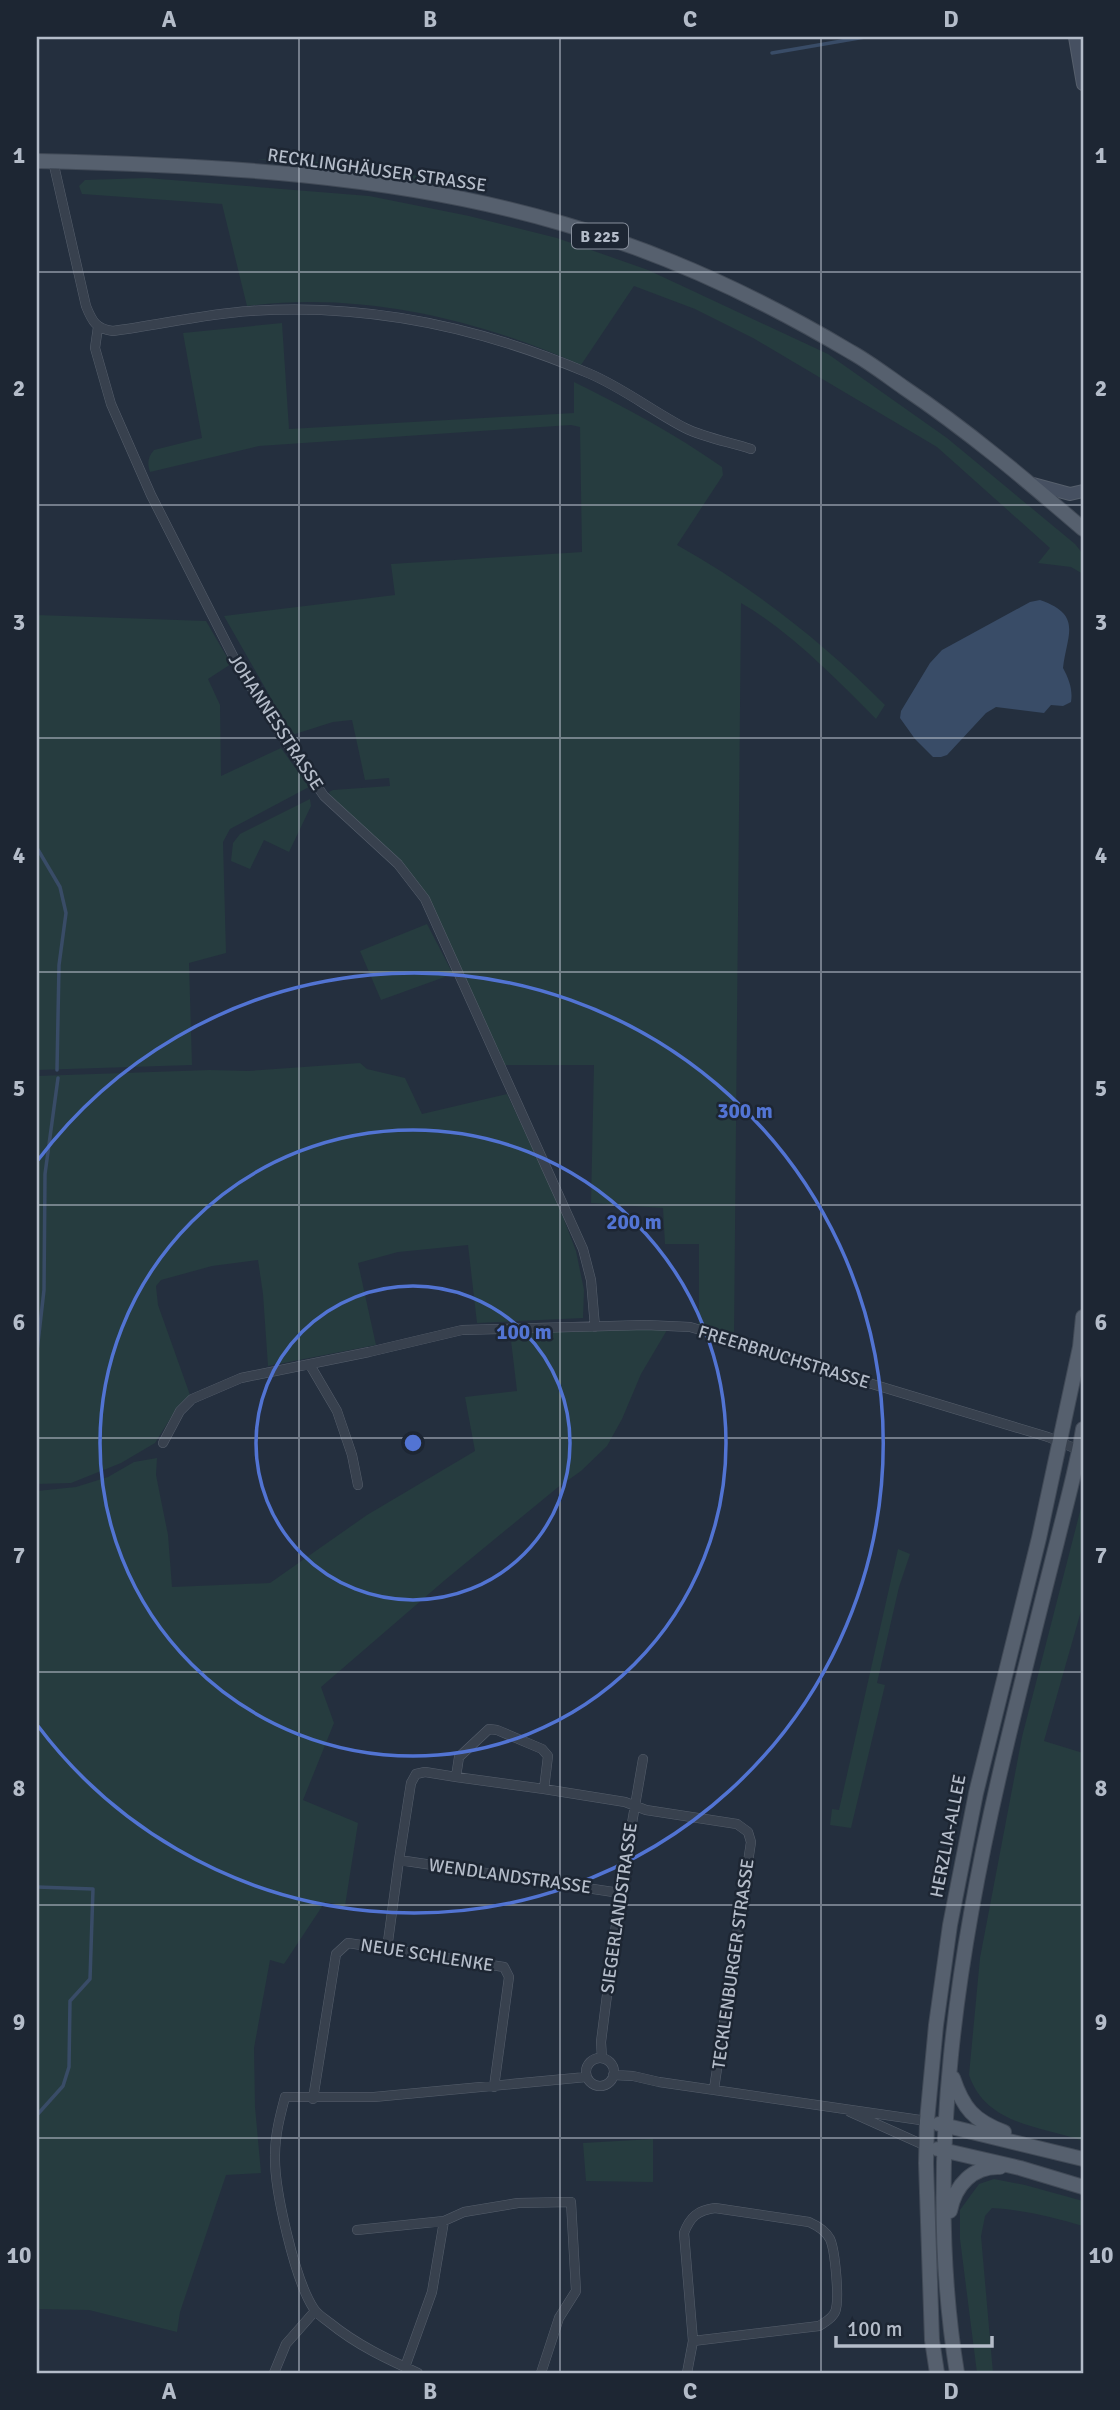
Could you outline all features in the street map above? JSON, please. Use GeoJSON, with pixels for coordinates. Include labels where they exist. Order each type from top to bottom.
{"type":"FeatureCollection","features":[{"type":"Feature","properties":{"kind":"main road"},"geometry":{"type":"LineString","coordinates":[[1075,37],[1083,83]]}},
{"type":"Feature","properties":{"kind":"main road","name":"RECKLINGHÄUSER STRASSE"},"geometry":{"type":"LineString","coordinates":[[37,161],[203,168],[309,176],[407,190],[488,204],[564,224],[643,251],[748,297],[852,352],[956,423],[1083,528]]}},
{"type":"Feature","properties":{"kind":"main road"},"geometry":{"type":"LineString","coordinates":[[1031,484],[1070,494],[1083,491]]}},
{"type":"Feature","properties":{"kind":"main road","name":"HERZLIA-ALLEE"},"geometry":{"type":"LineString","coordinates":[[937,2373],[932,2340],[926,2146],[936,2025],[975,1793],[1039,1538],[1080,1347],[1083,1317]]}},
{"type":"Feature","properties":{"kind":"main road","name":"HERZLIA-ALLEE"},"geometry":{"type":"LineString","coordinates":[[957,2373],[951,2337],[945,2239],[944,2150],[956,2006],[975,1888],[1006,1745],[1081,1452],[1083,1429]]}},
{"type":"Feature","properties":{"kind":"main road"},"geometry":{"type":"LineString","coordinates":[[951,2070],[958,2094],[968,2110],[979,2120],[986,2125],[1066,2154]]}},
{"type":"Feature","properties":{"kind":"main road"},"geometry":{"type":"LineString","coordinates":[[927,2121],[1083,2159]]}},
{"type":"Feature","properties":{"kind":"main road"},"geometry":{"type":"LineString","coordinates":[[926,2146],[1020,2168],[1083,2187]]}},
{"type":"Feature","properties":{"kind":"main road"},"geometry":{"type":"LineString","coordinates":[[945,2239],[953,2195],[967,2177],[977,2170],[991,2167],[1020,2168]]}},
{"type":"Feature","properties":{"kind":"street","name":"JOHANNESSTRASSE"},"geometry":{"type":"LineString","coordinates":[[53,161],[86,306],[91,321],[98,327],[95,348],[111,404],[150,495],[236,662],[270,718],[324,796],[398,864],[425,899],[583,1249],[591,1280],[595,1326]]}},
{"type":"Feature","properties":{"kind":"street"},"geometry":{"type":"LineString","coordinates":[[98,327],[113,331],[228,313],[285,309],[326,309],[415,319],[498,339],[543,355],[591,374],[686,429],[751,449]]}},
{"type":"Feature","properties":{"kind":"street","name":"FREERBRUCHSTRASSE"},"geometry":{"type":"LineString","coordinates":[[163,1443],[180,1411],[192,1399],[241,1378],[462,1330],[595,1326],[690,1327],[1048,1437],[1081,1452]]}},
{"type":"Feature","properties":{"kind":"street"},"geometry":{"type":"LineString","coordinates":[[310,1364],[337,1411],[352,1455],[358,1485]]}},
{"type":"Feature","properties":{"kind":"street"},"geometry":{"type":"LineString","coordinates":[[456,1777],[459,1757],[489,1729],[497,1730],[542,1749],[548,1756],[544,1789]]}},
{"type":"Feature","properties":{"kind":"street","name":"SIEGERLANDSTRASSE"},"geometry":{"type":"LineString","coordinates":[[602,2058],[601,2042],[620,1893],[643,1759]]}},
{"type":"Feature","properties":{"kind":"street"},"geometry":{"type":"LineString","coordinates":[[387,1949],[411,1783],[416,1774],[425,1772],[544,1789],[625,1802],[634,1806]]}},
{"type":"Feature","properties":{"kind":"street","name":"TECKLENBURGER STRASSE"},"geometry":{"type":"LineString","coordinates":[[634,1806],[737,1824],[748,1832],[751,1842],[715,2089]]}},
{"type":"Feature","properties":{"kind":"street","name":"WENDLANDSTRASSE"},"geometry":{"type":"LineString","coordinates":[[399,1860],[620,1893]]}},
{"type":"Feature","properties":{"kind":"street","name":"NEUE SCHLENKE"},"geometry":{"type":"LineString","coordinates":[[313,2099],[336,1954],[348,1943],[504,1967],[509,1978],[494,2087]]}},
{"type":"Feature","properties":{"kind":"street"},"geometry":{"type":"LineString","coordinates":[[418,2373],[350,2339],[315,2311],[302,2286],[293,2258],[275,2172],[278,2126],[285,2097],[374,2097],[586,2077],[595,2085],[603,2086],[613,2075],[613,2066],[602,2058],[590,2061],[586,2068],[586,2077]]}},
{"type":"Feature","properties":{"kind":"street"},"geometry":{"type":"LineString","coordinates":[[613,2075],[927,2121]]}},
{"type":"Feature","properties":{"kind":"street"},"geometry":{"type":"LineString","coordinates":[[838,2108],[926,2146]]}},
{"type":"Feature","properties":{"kind":"street"},"geometry":{"type":"LineString","coordinates":[[357,2230],[444,2221],[464,2212],[518,2203],[571,2202],[576,2291],[559,2318],[541,2373]]}},
{"type":"Feature","properties":{"kind":"street"},"geometry":{"type":"LineString","coordinates":[[687,2373],[693,2341],[684,2243],[688,2223],[695,2214],[703,2209],[715,2208],[809,2222],[817,2225],[829,2237],[837,2302],[835,2312],[829,2320],[819,2326],[693,2341]]}},
{"type":"Feature","properties":{"kind":"street"},"geometry":{"type":"LineString","coordinates":[[405,2367],[432,2292],[444,2221]]}},
{"type":"Feature","properties":{"kind":"street"},"geometry":{"type":"LineString","coordinates":[[274,2373],[286,2344],[315,2311]]}},
{"type":"Feature","properties":{"kind":"green space"},"geometry":{"type":"Polygon","coordinates":[[[257,159],[322,162],[481,185],[479,190],[257,159]]]}},
{"type":"Feature","properties":{"kind":"green space"},"geometry":{"type":"Polygon","coordinates":[[[147,178],[369,196],[469,216],[557,238],[648,270],[828,354],[947,438],[1075,544],[1083,554],[1083,574],[1071,567],[1038,563],[1050,548],[937,447],[753,338],[695,309],[634,286],[581,365],[501,334],[418,313],[332,302],[247,306],[222,204],[82,194],[79,186],[85,180],[147,178]]]}},
{"type":"Feature","properties":{"kind":"green space"},"geometry":{"type":"Polygon","coordinates":[[[282,323],[289,429],[574,413],[574,382],[686,443],[722,467],[723,475],[677,545],[733,579],[787,618],[837,659],[885,705],[876,719],[795,642],[741,603],[734,1335],[699,1325],[699,1244],[665,1244],[663,1208],[591,1203],[594,1065],[505,1065],[438,918],[401,862],[331,796],[329,792],[333,790],[390,786],[389,778],[365,780],[352,720],[333,722],[292,735],[224,616],[395,595],[391,564],[582,552],[580,427],[571,425],[259,446],[150,472],[149,460],[154,450],[202,438],[183,333],[282,323]]]}},
{"type":"Feature","properties":{"kind":"green space"},"geometry":{"type":"Polygon","coordinates":[[[37,615],[206,621],[231,664],[208,679],[220,705],[221,776],[281,748],[309,787],[230,829],[223,842],[226,953],[189,963],[192,1065],[37,1070],[37,615]]]}},
{"type":"Feature","properties":{"kind":"green space"},"geometry":{"type":"Polygon","coordinates":[[[310,799],[311,806],[289,852],[264,840],[250,869],[231,861],[233,843],[240,834],[310,799]]]}},
{"type":"Feature","properties":{"kind":"green space"},"geometry":{"type":"Polygon","coordinates":[[[427,924],[453,974],[381,1000],[360,951],[427,924]]]}},
{"type":"Feature","properties":{"kind":"green space"},"geometry":{"type":"Polygon","coordinates":[[[360,1063],[367,1069],[405,1078],[422,1114],[507,1094],[555,1196],[576,1251],[584,1290],[583,1318],[477,1323],[468,1245],[398,1252],[358,1263],[376,1345],[268,1366],[258,1260],[212,1266],[161,1280],[156,1286],[158,1305],[190,1395],[178,1406],[155,1443],[121,1463],[71,1483],[37,1484],[37,1076],[248,1071],[360,1063]]]}},
{"type":"Feature","properties":{"kind":"green space"},"geometry":{"type":"Polygon","coordinates":[[[667,1330],[641,1374],[607,1446],[581,1471],[445,1580],[321,1687],[334,1723],[303,1800],[358,1823],[345,1906],[325,1902],[284,1964],[270,1960],[254,2048],[255,2107],[261,2173],[226,2175],[180,2312],[177,2332],[89,2310],[37,2309],[37,1491],[76,1487],[108,1477],[134,1462],[157,1458],[156,1475],[168,1535],[172,1587],[270,1583],[367,1515],[475,1451],[465,1397],[517,1391],[510,1332],[667,1330]]]}},
{"type":"Feature","properties":{"kind":"green space"},"geometry":{"type":"Polygon","coordinates":[[[1083,1500],[1083,1604],[1044,1741],[1083,1753],[1083,2141],[1033,2127],[1001,2114],[977,2092],[969,2075],[980,1958],[1022,1737],[1083,1500]]]}},
{"type":"Feature","properties":{"kind":"green space"},"geometry":{"type":"Polygon","coordinates":[[[898,1549],[910,1554],[899,1587],[877,1683],[885,1685],[851,1828],[830,1825],[832,1809],[839,1810],[898,1549]]]}},
{"type":"Feature","properties":{"kind":"green space"},"geometry":{"type":"Polygon","coordinates":[[[653,2139],[653,2182],[586,2181],[583,2143],[653,2139]]]}},
{"type":"Feature","properties":{"kind":"green space"},"geometry":{"type":"Polygon","coordinates":[[[994,2179],[1083,2201],[1083,2226],[1038,2214],[1004,2209],[992,2208],[985,2216],[981,2236],[993,2373],[977,2373],[960,2239],[960,2210],[979,2184],[994,2179]]]}},
{"type":"Feature","properties":{"kind":"water"},"geometry":{"type":"Polygon","coordinates":[[[1040,600],[1062,612],[1067,619],[1069,635],[1063,668],[1070,685],[1071,702],[1063,706],[1051,705],[1044,713],[996,707],[986,713],[947,755],[933,757],[915,739],[900,718],[901,711],[930,663],[942,650],[1030,602],[1040,600]]]}},
{"type":"Feature","properties":{"kind":"waterway"},"geometry":{"type":"LineString","coordinates":[[772,53],[865,37]]}},
{"type":"Feature","properties":{"kind":"waterway"},"geometry":{"type":"LineString","coordinates":[[37,848],[60,887],[66,913],[59,965],[57,1070]]}},
{"type":"Feature","properties":{"kind":"waterway"},"geometry":{"type":"LineString","coordinates":[[37,1351],[44,1290],[45,1174],[58,1078]]}},
{"type":"Feature","properties":{"kind":"waterway"},"geometry":{"type":"LineString","coordinates":[[37,1887],[93,1889],[90,1979],[70,2001],[69,2067],[63,2086],[37,2115]]}}]}
